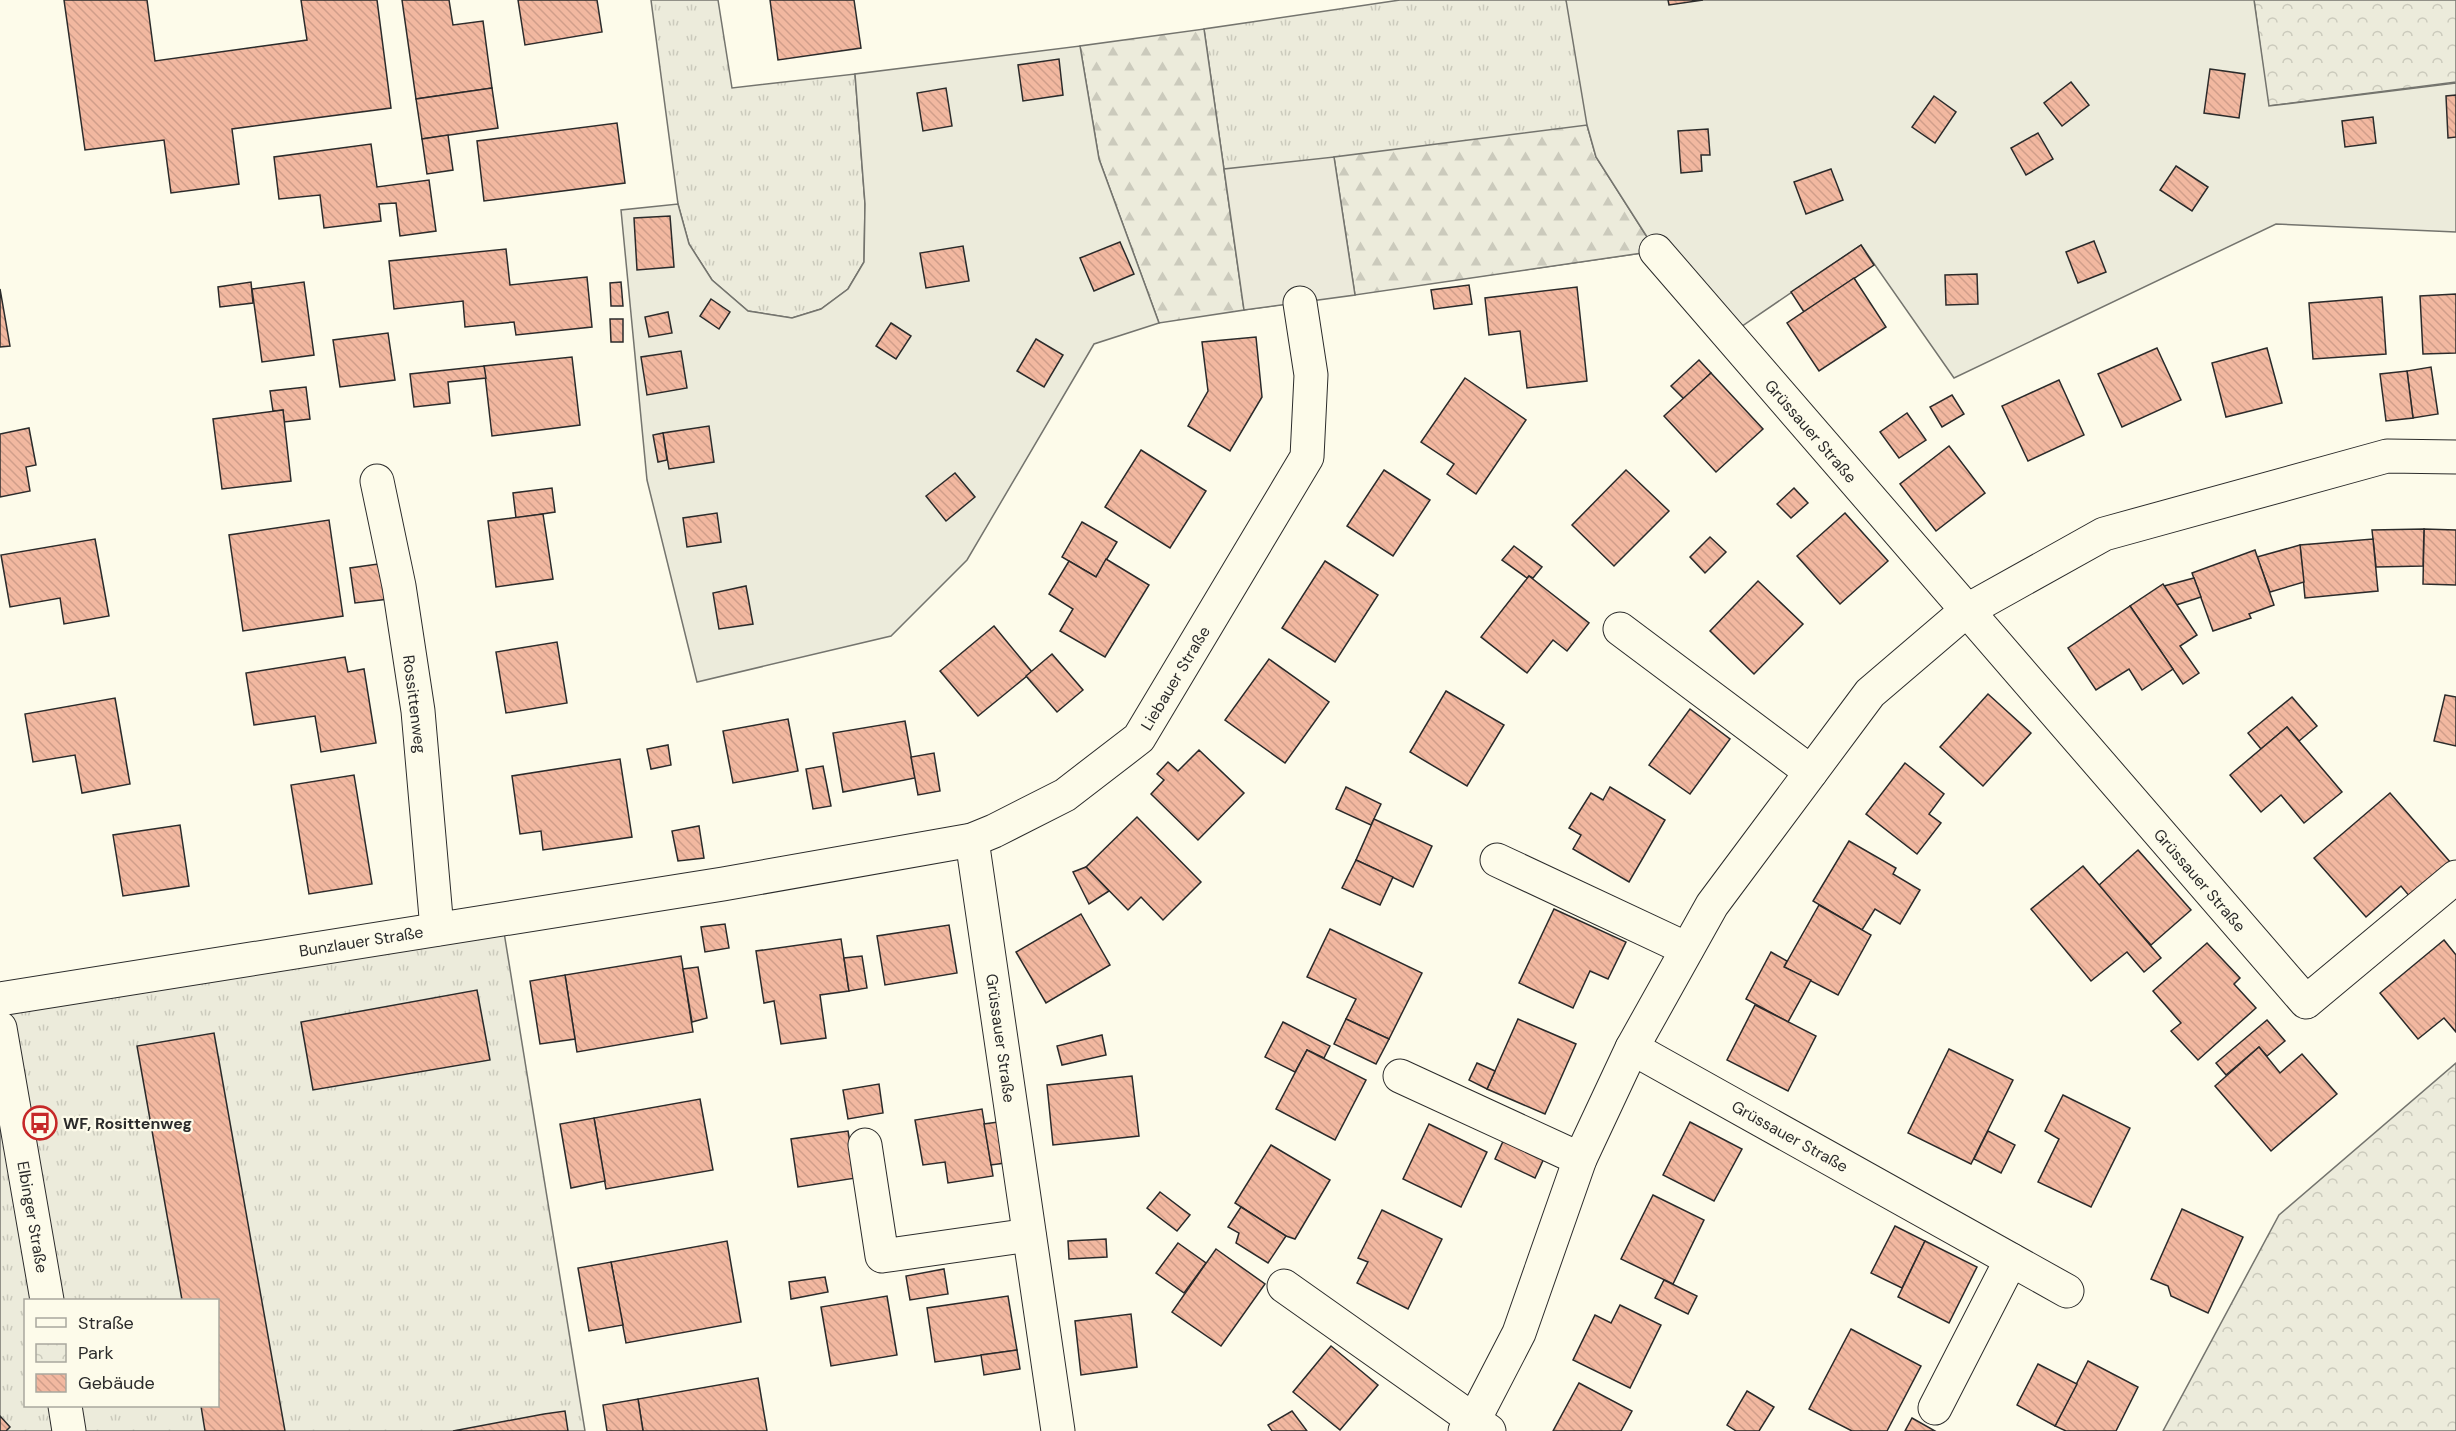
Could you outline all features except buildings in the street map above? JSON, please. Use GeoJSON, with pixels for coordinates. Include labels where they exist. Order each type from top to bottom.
{"type":"FeatureCollection","features":[{"type":"Feature","properties":{"kind":"street","name":"Grüssauer Straße"},"geometry":{"type":"LineString","coordinates":[[1656,251],[2306,1002],[2456,878]]}},
{"type":"Feature","properties":{"kind":"street","name":"Liebauer Straße"},"geometry":{"type":"LineString","coordinates":[[723,884],[972,840],[1065,795],[1138,738],[1307,458],[1311,375],[1300,303]]}},
{"type":"Feature","properties":{"kind":"street"},"geometry":{"type":"LineString","coordinates":[[1284,1286],[1476,1427],[1519,1333],[1580,1159],[1632,1048],[1712,905],[1870,693],[1966,611],[2103,534],[2387,456],[2456,457]]}},
{"type":"Feature","properties":{"kind":"street","name":"Rossittenweg"},"geometry":{"type":"LineString","coordinates":[[377,481],[399,586],[418,711],[437,929]]}},
{"type":"Feature","properties":{"kind":"street"},"geometry":{"type":"LineString","coordinates":[[1620,629],[1811,772]]}},
{"type":"Feature","properties":{"kind":"street","name":"Grüssauer Straße"},"geometry":{"type":"LineString","coordinates":[[972,840],[1058,1431]]}},
{"type":"Feature","properties":{"kind":"street"},"geometry":{"type":"LineString","coordinates":[[1497,860],[1687,949]]}},
{"type":"Feature","properties":{"kind":"street","name":"Bunzlauer Straße"},"geometry":{"type":"LineString","coordinates":[[0,999],[723,884]]}},
{"type":"Feature","properties":{"kind":"street","name":"Elbinger Straße"},"geometry":{"type":"LineString","coordinates":[[0,1028],[47,1299]]}},
{"type":"Feature","properties":{"kind":"street","name":"Grüssauer Straße"},"geometry":{"type":"LineString","coordinates":[[1632,1048],[2067,1291]]}},
{"type":"Feature","properties":{"kind":"street"},"geometry":{"type":"LineString","coordinates":[[1400,1076],[1580,1159]]}},
{"type":"Feature","properties":{"kind":"street"},"geometry":{"type":"LineString","coordinates":[[865,1144],[882,1256],[1029,1235]]}},
{"type":"Feature","properties":{"kind":"street"},"geometry":{"type":"LineString","coordinates":[[1935,1408],[2011,1260]]}},
{"type":"Feature","properties":{"kind":"street"},"geometry":{"type":"LineString","coordinates":[[64,1407],[69,1431]]}},
{"type":"Feature","properties":{"kind":"green space"},"geometry":{"type":"Polygon","coordinates":[[[651,0],[718,0],[732,88],[855,74],[865,204],[864,262],[848,289],[821,309],[792,318],[748,311],[712,280],[689,244],[678,204],[651,0]]]}},
{"type":"Feature","properties":{"kind":"green space"},"geometry":{"type":"Polygon","coordinates":[[[1400,0],[1566,0],[1656,251],[1244,310],[1204,29],[1400,0]]]}},
{"type":"Feature","properties":{"kind":"green space"},"geometry":{"type":"Polygon","coordinates":[[[1566,0],[2254,0],[2269,106],[2456,83],[2456,232],[2276,224],[1954,378],[1861,245],[1729,335],[1656,251],[1596,157],[1587,125],[1566,0]]]}},
{"type":"Feature","properties":{"kind":"green space"},"geometry":{"type":"Polygon","coordinates":[[[2254,0],[2456,0],[2456,82],[2268,106],[2254,0]]]}},
{"type":"Feature","properties":{"kind":"green space"},"geometry":{"type":"Polygon","coordinates":[[[1204,29],[1244,310],[1159,323],[1099,159],[1080,46],[1204,29]]]}},
{"type":"Feature","properties":{"kind":"green space"},"geometry":{"type":"Polygon","coordinates":[[[1080,46],[1099,159],[1159,323],[1094,344],[967,560],[891,636],[697,682],[647,480],[621,210],[678,204],[689,244],[712,280],[748,311],[792,318],[821,309],[848,289],[864,262],[865,204],[855,74],[1080,46]]]}},
{"type":"Feature","properties":{"kind":"green space"},"geometry":{"type":"Polygon","coordinates":[[[1587,125],[1596,157],[1656,251],[1355,295],[1334,157],[1587,125]]]}},
{"type":"Feature","properties":{"kind":"green space"},"geometry":{"type":"Polygon","coordinates":[[[502,920],[585,1431],[0,1431],[0,999],[502,920]]]}},
{"type":"Feature","properties":{"kind":"green space"},"geometry":{"type":"Polygon","coordinates":[[[2456,1063],[2456,1431],[2163,1431],[2279,1215],[2456,1063]]]}},
{"type":"Feature","properties":{"kind":"shaded area"},"geometry":{"type":"Polygon","coordinates":[[[1334,157],[1355,295],[1244,310],[1224,169],[1334,157]]]}},
{"type":"Feature","properties":{"kind":"place","name":"WF, Rosittenweg"},"geometry":{"type":"Point","coordinates":[40,1123]}}]}
